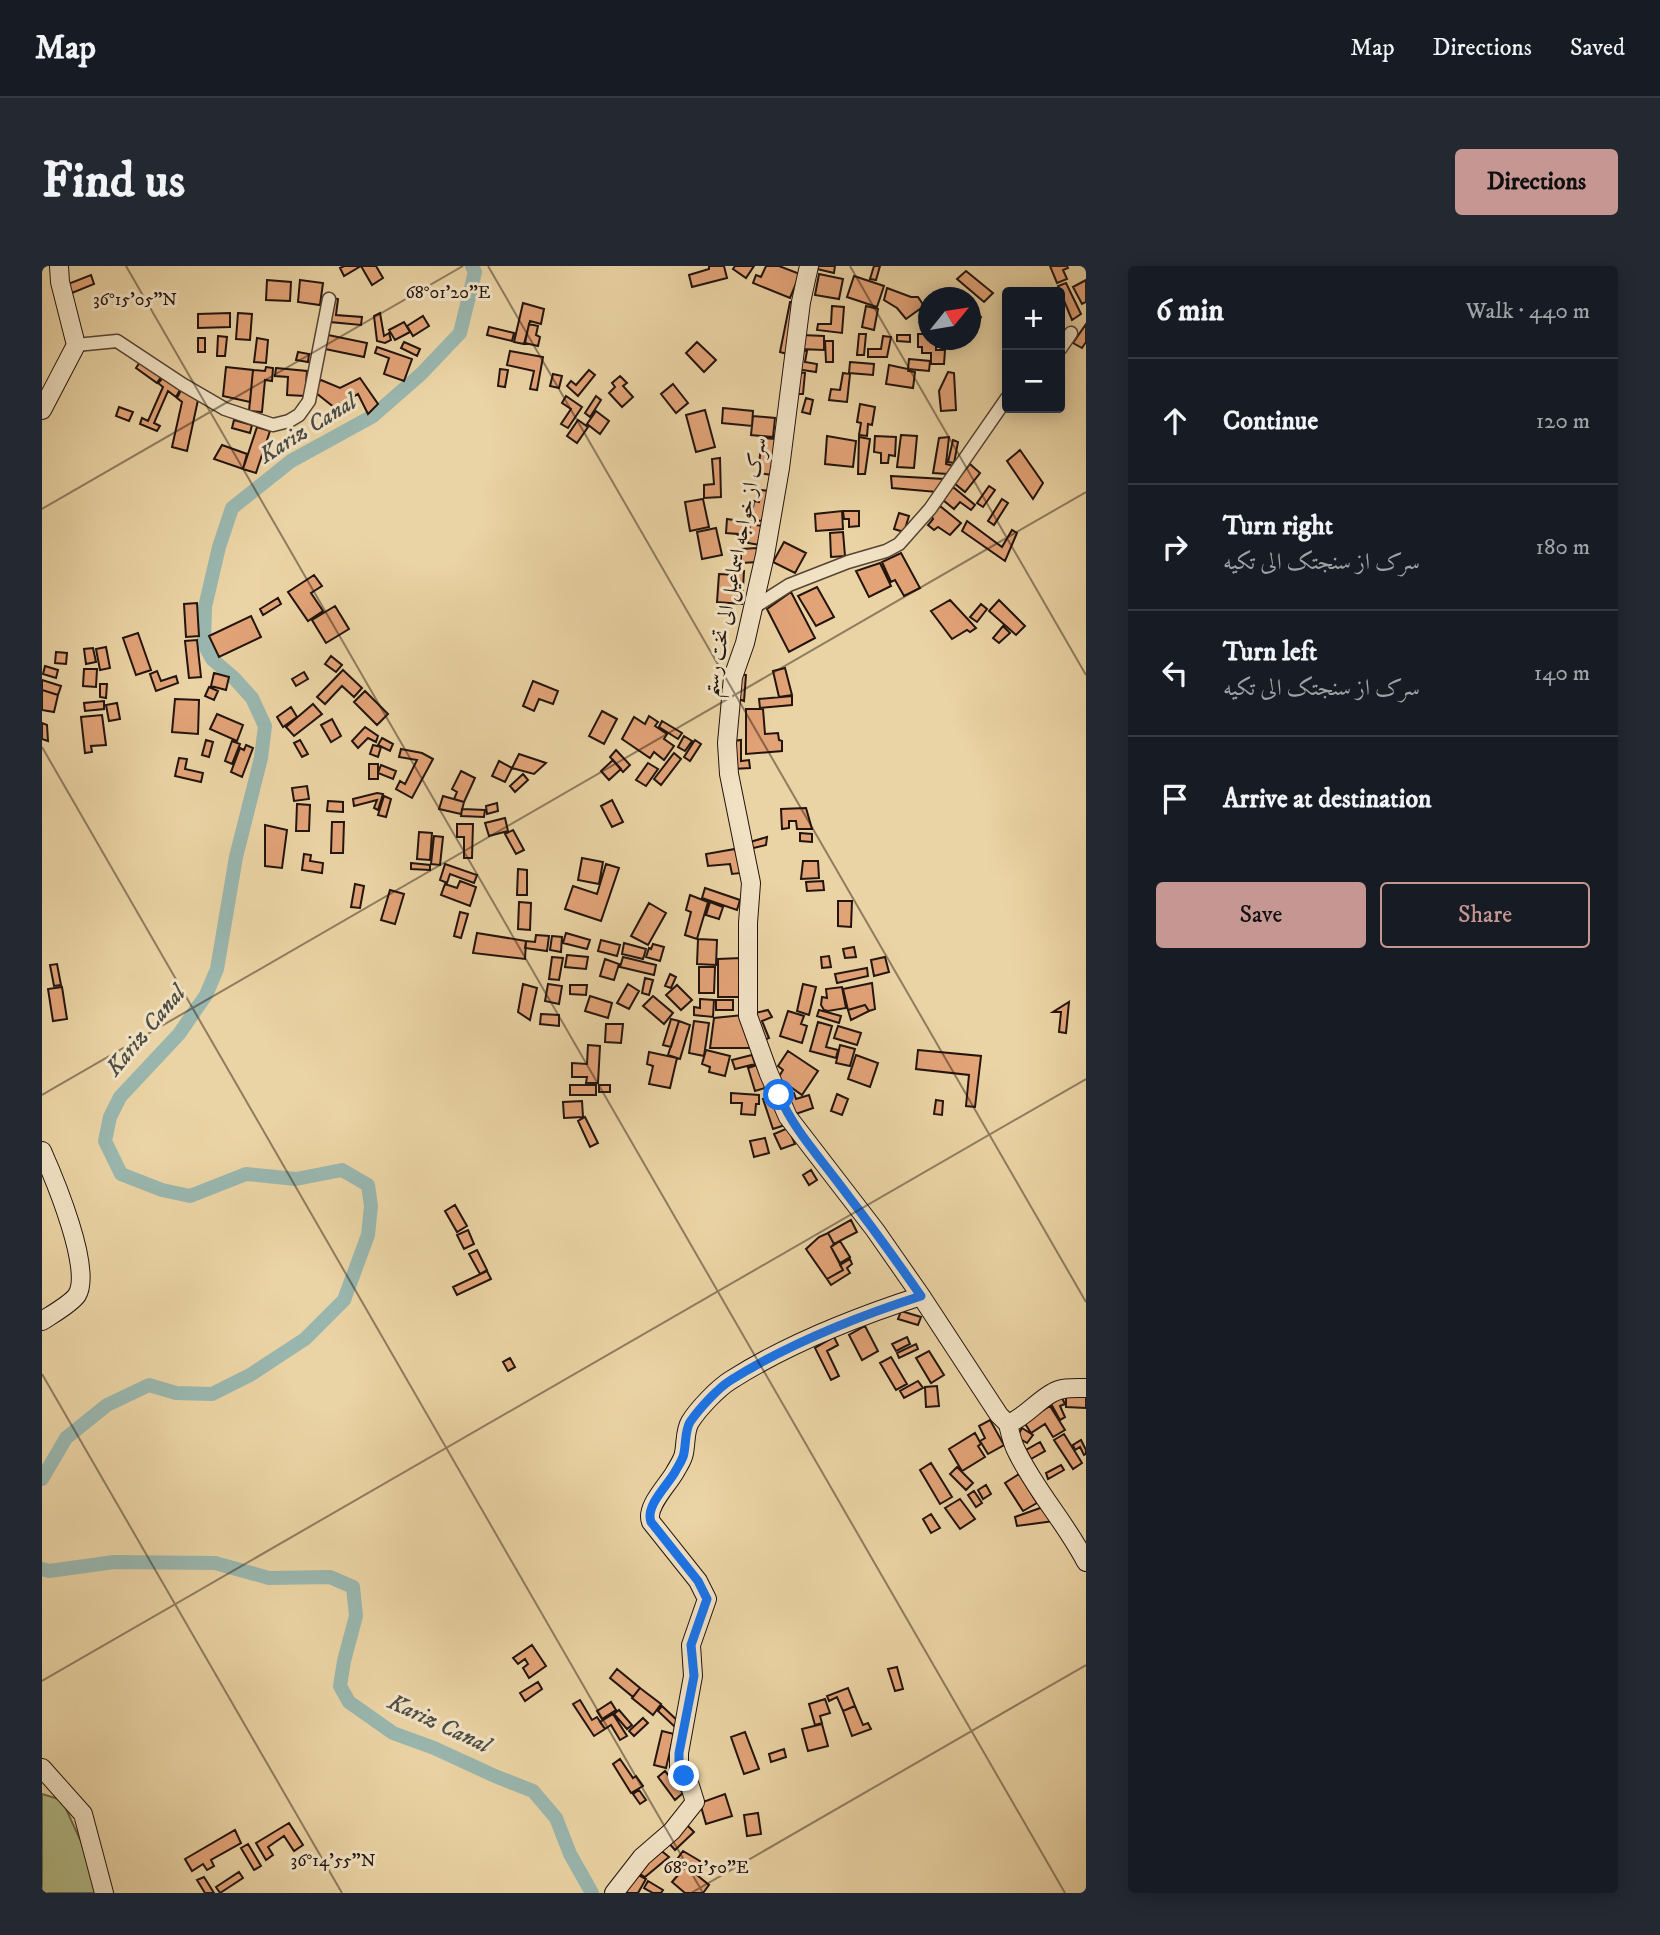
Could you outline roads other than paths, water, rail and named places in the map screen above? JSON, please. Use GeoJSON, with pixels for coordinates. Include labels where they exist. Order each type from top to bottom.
{"type":"FeatureCollection","features":[{"type":"Feature","properties":{"kind":"street"},"geometry":{"type":"LineString","coordinates":[[42,410],[76,345],[60,282],[59,266]]}},
{"type":"Feature","properties":{"kind":"street","name":"سرک از خواجه اسماعیل الی تخت رستم"},"geometry":{"type":"LineString","coordinates":[[809,266],[801,302],[780,468],[765,555],[745,643],[733,677],[727,743],[729,774],[751,883],[748,1016],[788,1117],[875,1230],[999,1415],[1008,1423],[1015,1448],[1048,1505],[1086,1562]]}},
{"type":"Feature","properties":{"kind":"street"},"geometry":{"type":"LineString","coordinates":[[76,345],[117,341],[225,409],[273,425],[299,415],[309,401],[329,299]]}},
{"type":"Feature","properties":{"kind":"street"},"geometry":{"type":"LineString","coordinates":[[1065,342],[1071,333]]}},
{"type":"Feature","properties":{"kind":"street"},"geometry":{"type":"LineString","coordinates":[[753,608],[789,585],[899,544],[930,509],[1002,405]]}},
{"type":"Feature","properties":{"kind":"street"},"geometry":{"type":"LineString","coordinates":[[42,1150],[58,1186],[78,1253],[82,1279],[77,1296],[42,1321]]}},
{"type":"Feature","properties":{"kind":"street"},"geometry":{"type":"LineString","coordinates":[[614,1893],[642,1857],[671,1831],[695,1801],[679,1766],[679,1753],[694,1676],[691,1645],[707,1599],[698,1581],[649,1516],[651,1508],[684,1456],[689,1423],[729,1381],[797,1345],[921,1296]]}},
{"type":"Feature","properties":{"kind":"street"},"geometry":{"type":"LineString","coordinates":[[1008,1423],[1053,1392],[1068,1388],[1086,1388]]}},
{"type":"Feature","properties":{"kind":"street"},"geometry":{"type":"LineString","coordinates":[[42,1768],[83,1814],[104,1893]]}},
{"type":"Feature","properties":{"kind":"waterway","name":"Kariz Canal"},"geometry":{"type":"LineString","coordinates":[[42,1479],[66,1438],[107,1405],[149,1385],[176,1393],[212,1394],[250,1375],[305,1339],[344,1300],[368,1235],[371,1206],[368,1185],[342,1170],[296,1179],[246,1174],[190,1196],[162,1190],[121,1174],[105,1141],[110,1117],[120,1097],[179,1034],[206,995],[217,969],[236,857],[261,758],[265,726],[252,698],[212,659],[204,644],[205,607],[219,547],[232,508],[291,461],[373,416],[421,374],[460,333],[475,272],[472,266]]}},
{"type":"Feature","properties":{"kind":"waterway","name":"Kariz Canal"},"geometry":{"type":"LineString","coordinates":[[42,1569],[49,1571],[114,1562],[215,1563],[269,1578],[330,1577],[353,1587],[356,1616],[340,1686],[349,1702],[393,1733],[533,1791],[556,1818],[570,1854],[592,1893]]}}]}
